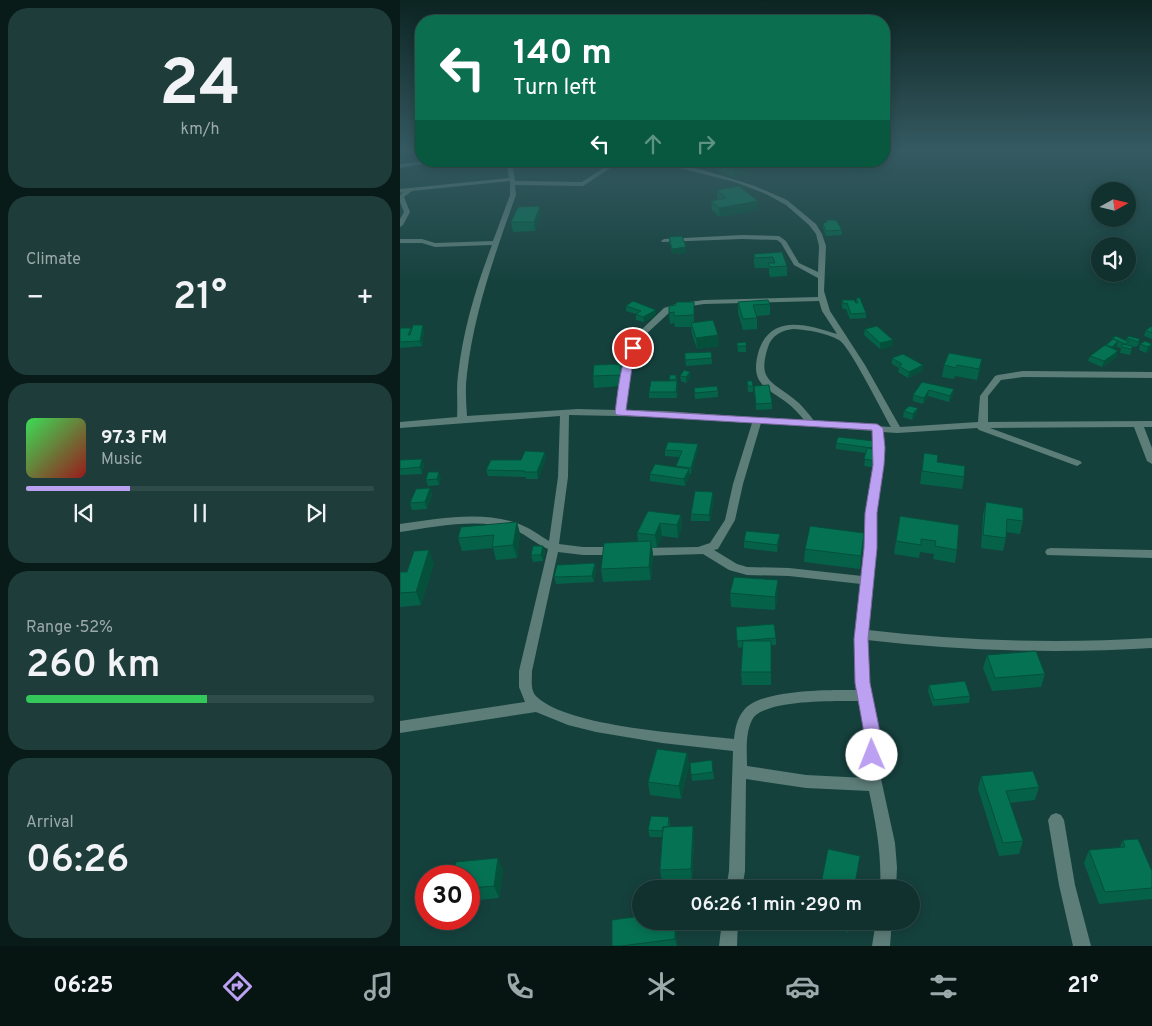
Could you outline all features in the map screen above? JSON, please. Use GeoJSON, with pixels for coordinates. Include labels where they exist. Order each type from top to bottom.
{"type":"FeatureCollection","features":[{"type":"Feature","properties":{"kind":"street"},"geometry":{"type":"LineString","coordinates":[[400,225],[407,212],[401,197],[405,194]]}},
{"type":"Feature","properties":{"kind":"street"},"geometry":{"type":"LineString","coordinates":[[462,420],[462,376],[470,326],[495,243],[513,194]]}},
{"type":"Feature","properties":{"kind":"street"},"geometry":{"type":"LineString","coordinates":[[768,194],[784,201],[815,227],[820,236],[824,258],[820,276],[821,300],[877,392],[897,430]]}},
{"type":"Feature","properties":{"kind":"street"},"geometry":{"type":"LineString","coordinates":[[664,241],[742,237],[779,238],[784,242],[796,264],[820,276]]}},
{"type":"Feature","properties":{"kind":"street"},"geometry":{"type":"LineString","coordinates":[[400,241],[422,242],[435,245],[495,243]]}},
{"type":"Feature","properties":{"kind":"street"},"geometry":{"type":"LineString","coordinates":[[620,413],[628,360],[633,348],[645,330],[667,310],[683,305],[704,302],[821,300]]}},
{"type":"Feature","properties":{"kind":"street"},"geometry":{"type":"LineString","coordinates":[[811,423],[801,410],[764,381],[760,364],[765,341],[773,331],[784,327],[798,327],[844,339]]}},
{"type":"Feature","properties":{"kind":"street"},"geometry":{"type":"LineString","coordinates":[[979,426],[984,396],[998,378],[1023,374],[1152,375]]}},
{"type":"Feature","properties":{"kind":"street"},"geometry":{"type":"LineString","coordinates":[[565,413],[563,477],[553,547],[524,686],[531,701],[545,711],[574,721],[612,729],[740,746]]}},
{"type":"Feature","properties":{"kind":"street"},"geometry":{"type":"LineString","coordinates":[[400,425],[565,413],[620,413],[757,420],[897,430],[979,426],[1152,424]]}},
{"type":"Feature","properties":{"kind":"street"},"geometry":{"type":"LineString","coordinates":[[400,528],[466,520],[486,521],[509,524],[523,529],[553,547],[634,552],[706,550],[714,546],[730,520],[738,484],[757,420]]}},
{"type":"Feature","properties":{"kind":"street"},"geometry":{"type":"LineString","coordinates":[[1138,424],[1152,461]]}},
{"type":"Feature","properties":{"kind":"street"},"geometry":{"type":"LineString","coordinates":[[979,426],[1077,464]]}},
{"type":"Feature","properties":{"kind":"street"},"geometry":{"type":"LineString","coordinates":[[877,428],[880,448],[871,513],[871,548],[861,634],[862,683],[873,745],[871,765],[887,843],[890,866],[889,880]]}},
{"type":"Feature","properties":{"kind":"street"},"geometry":{"type":"LineString","coordinates":[[706,550],[733,568],[747,571],[789,572],[866,581]]}},
{"type":"Feature","properties":{"kind":"street"},"geometry":{"type":"LineString","coordinates":[[1051,552],[1152,554]]}},
{"type":"Feature","properties":{"kind":"street"},"geometry":{"type":"LineString","coordinates":[[861,634],[990,647],[1093,648],[1152,643]]}},
{"type":"Feature","properties":{"kind":"street"},"geometry":{"type":"LineString","coordinates":[[734,880],[740,746],[742,728],[749,713],[761,704],[809,697],[864,694]]}},
{"type":"Feature","properties":{"kind":"street"},"geometry":{"type":"LineString","coordinates":[[400,727],[538,706]]}},
{"type":"Feature","properties":{"kind":"street"},"geometry":{"type":"LineString","coordinates":[[739,771],[768,778],[818,783],[874,784]]}},
{"type":"Feature","properties":{"kind":"street"},"geometry":{"type":"LineString","coordinates":[[1056,820],[1067,885],[1082,946]]}},
{"type":"Feature","properties":{"kind":"street"},"geometry":{"type":"LineString","coordinates":[[728,946],[729,930]]}},
{"type":"Feature","properties":{"kind":"street"},"geometry":{"type":"LineString","coordinates":[[881,946],[883,930]]}},
{"type":"Feature","properties":{"kind":"building"},"geometry":{"type":"Polygon","coordinates":[[[722,194],[749,194],[758,201],[719,208],[711,201],[726,198],[722,194]]]}},
{"type":"Feature","properties":{"kind":"building"},"geometry":{"type":"Polygon","coordinates":[[[540,206],[534,222],[511,222],[518,207],[540,206]]]}},
{"type":"Feature","properties":{"kind":"building"},"geometry":{"type":"Polygon","coordinates":[[[826,220],[836,220],[842,230],[826,231],[823,223],[827,222],[826,220]]]}},
{"type":"Feature","properties":{"kind":"building"},"geometry":{"type":"Polygon","coordinates":[[[682,236],[686,247],[672,249],[669,237],[682,236]]]}},
{"type":"Feature","properties":{"kind":"building"},"geometry":{"type":"Polygon","coordinates":[[[782,252],[787,266],[770,267],[768,263],[775,263],[773,257],[755,258],[754,254],[782,252]]]}},
{"type":"Feature","properties":{"kind":"building"},"geometry":{"type":"Polygon","coordinates":[[[856,298],[860,298],[866,313],[851,314],[847,303],[844,304],[842,300],[854,300],[858,303],[856,298]]]}},
{"type":"Feature","properties":{"kind":"building"},"geometry":{"type":"Polygon","coordinates":[[[768,300],[770,304],[753,305],[757,318],[743,319],[738,302],[768,300]]]}},
{"type":"Feature","properties":{"kind":"building"},"geometry":{"type":"Polygon","coordinates":[[[633,301],[656,310],[643,317],[636,314],[641,311],[626,306],[633,301]]]}},
{"type":"Feature","properties":{"kind":"building"},"geometry":{"type":"Polygon","coordinates":[[[676,302],[694,302],[694,315],[674,316],[674,312],[669,313],[669,306],[676,305],[676,302]]]}},
{"type":"Feature","properties":{"kind":"building"},"geometry":{"type":"Polygon","coordinates":[[[713,320],[718,335],[696,338],[691,323],[713,320]]]}},
{"type":"Feature","properties":{"kind":"building"},"geometry":{"type":"Polygon","coordinates":[[[413,325],[423,325],[420,341],[400,342],[401,328],[411,328],[408,335],[410,335],[413,325]]]}},
{"type":"Feature","properties":{"kind":"building"},"geometry":{"type":"Polygon","coordinates":[[[877,326],[893,340],[880,343],[865,329],[877,326]]]}},
{"type":"Feature","properties":{"kind":"building"},"geometry":{"type":"Polygon","coordinates":[[[1152,326],[1152,333],[1146,330],[1152,326]]]}},
{"type":"Feature","properties":{"kind":"building"},"geometry":{"type":"Polygon","coordinates":[[[1116,336],[1129,342],[1125,344],[1112,338],[1116,336]]]}},
{"type":"Feature","properties":{"kind":"building"},"geometry":{"type":"Polygon","coordinates":[[[1128,336],[1140,339],[1138,342],[1127,338],[1128,336]]]}},
{"type":"Feature","properties":{"kind":"building"},"geometry":{"type":"Polygon","coordinates":[[[1113,339],[1118,341],[1112,347],[1106,345],[1113,339]]]}},
{"type":"Feature","properties":{"kind":"building"},"geometry":{"type":"Polygon","coordinates":[[[1145,341],[1152,344],[1148,347],[1140,344],[1145,341]]]}},
{"type":"Feature","properties":{"kind":"building"},"geometry":{"type":"Polygon","coordinates":[[[746,342],[746,346],[737,346],[737,343],[746,342]]]}},
{"type":"Feature","properties":{"kind":"building"},"geometry":{"type":"Polygon","coordinates":[[[1122,344],[1132,346],[1132,349],[1122,347],[1122,344]]]}},
{"type":"Feature","properties":{"kind":"building"},"geometry":{"type":"Polygon","coordinates":[[[1105,345],[1118,351],[1104,361],[1090,356],[1105,345]]]}},
{"type":"Feature","properties":{"kind":"building"},"geometry":{"type":"Polygon","coordinates":[[[711,352],[712,358],[685,360],[685,353],[711,352]]]}},
{"type":"Feature","properties":{"kind":"building"},"geometry":{"type":"Polygon","coordinates":[[[949,353],[982,359],[979,369],[957,365],[956,368],[944,365],[949,353]]]}},
{"type":"Feature","properties":{"kind":"building"},"geometry":{"type":"Polygon","coordinates":[[[903,354],[923,365],[909,372],[899,366],[902,364],[892,358],[903,354]]]}},
{"type":"Feature","properties":{"kind":"building"},"geometry":{"type":"Polygon","coordinates":[[[621,364],[621,375],[593,376],[594,365],[621,364]]]}},
{"type":"Feature","properties":{"kind":"building"},"geometry":{"type":"Polygon","coordinates":[[[684,370],[690,372],[686,377],[680,376],[684,370]]]}},
{"type":"Feature","properties":{"kind":"building"},"geometry":{"type":"Polygon","coordinates":[[[670,375],[676,375],[676,379],[669,380],[670,375]]]}},
{"type":"Feature","properties":{"kind":"building"},"geometry":{"type":"Polygon","coordinates":[[[651,381],[677,381],[676,392],[649,392],[651,381]]]}},
{"type":"Feature","properties":{"kind":"building"},"geometry":{"type":"Polygon","coordinates":[[[747,381],[752,381],[753,386],[748,386],[747,381]]]}},
{"type":"Feature","properties":{"kind":"building"},"geometry":{"type":"Polygon","coordinates":[[[922,382],[954,389],[950,396],[929,390],[924,398],[913,395],[922,382]]]}},
{"type":"Feature","properties":{"kind":"building"},"geometry":{"type":"Polygon","coordinates":[[[769,385],[772,403],[756,404],[754,386],[769,385]]]}},
{"type":"Feature","properties":{"kind":"building"},"geometry":{"type":"Polygon","coordinates":[[[717,386],[718,391],[695,393],[694,388],[717,386]]]}},
{"type":"Feature","properties":{"kind":"building"},"geometry":{"type":"Polygon","coordinates":[[[909,406],[918,408],[913,414],[904,411],[909,406]]]}},
{"type":"Feature","properties":{"kind":"building"},"geometry":{"type":"Polygon","coordinates":[[[838,437],[874,441],[872,448],[836,443],[838,437]]]}},
{"type":"Feature","properties":{"kind":"building"},"geometry":{"type":"Polygon","coordinates":[[[668,442],[698,444],[691,468],[676,466],[682,451],[665,450],[668,442]]]}},
{"type":"Feature","properties":{"kind":"building"},"geometry":{"type":"Polygon","coordinates":[[[867,448],[879,450],[877,461],[864,459],[867,448]]]}},
{"type":"Feature","properties":{"kind":"building"},"geometry":{"type":"Polygon","coordinates":[[[525,451],[545,452],[537,472],[486,470],[491,460],[521,460],[525,451]]]}},
{"type":"Feature","properties":{"kind":"building"},"geometry":{"type":"Polygon","coordinates":[[[924,453],[938,455],[937,462],[965,466],[964,477],[922,471],[924,453]]]}},
{"type":"Feature","properties":{"kind":"building"},"geometry":{"type":"Polygon","coordinates":[[[422,459],[420,467],[400,469],[400,460],[422,459]]]}},
{"type":"Feature","properties":{"kind":"building"},"geometry":{"type":"Polygon","coordinates":[[[655,464],[689,469],[684,479],[650,474],[655,464]]]}},
{"type":"Feature","properties":{"kind":"building"},"geometry":{"type":"Polygon","coordinates":[[[428,472],[439,472],[437,479],[426,480],[428,472]]]}},
{"type":"Feature","properties":{"kind":"building"},"geometry":{"type":"Polygon","coordinates":[[[430,488],[425,502],[410,503],[416,489],[430,488]]]}},
{"type":"Feature","properties":{"kind":"building"},"geometry":{"type":"Polygon","coordinates":[[[695,491],[713,492],[709,515],[691,514],[695,491]]]}},
{"type":"Feature","properties":{"kind":"building"},"geometry":{"type":"Polygon","coordinates":[[[986,502],[1023,508],[1023,521],[1007,519],[1006,538],[983,535],[986,502]]]}},
{"type":"Feature","properties":{"kind":"building"},"geometry":{"type":"Polygon","coordinates":[[[648,511],[681,515],[677,525],[660,523],[655,535],[637,533],[648,511]]]}},
{"type":"Feature","properties":{"kind":"building"},"geometry":{"type":"Polygon","coordinates":[[[900,516],[959,525],[957,550],[935,546],[936,541],[921,539],[921,545],[896,541],[900,516]]]}},
{"type":"Feature","properties":{"kind":"building"},"geometry":{"type":"Polygon","coordinates":[[[517,522],[513,545],[492,547],[494,535],[458,538],[461,527],[517,522]]]}},
{"type":"Feature","properties":{"kind":"building"},"geometry":{"type":"Polygon","coordinates":[[[810,526],[864,533],[861,556],[805,549],[810,526]]]}},
{"type":"Feature","properties":{"kind":"building"},"geometry":{"type":"Polygon","coordinates":[[[746,531],[780,534],[777,545],[744,541],[746,531]]]}},
{"type":"Feature","properties":{"kind":"building"},"geometry":{"type":"Polygon","coordinates":[[[651,541],[649,567],[601,569],[604,543],[651,541]]]}},
{"type":"Feature","properties":{"kind":"building"},"geometry":{"type":"Polygon","coordinates":[[[533,546],[543,546],[541,555],[531,555],[533,546]]]}},
{"type":"Feature","properties":{"kind":"building"},"geometry":{"type":"Polygon","coordinates":[[[429,550],[416,592],[400,593],[400,572],[407,572],[414,551],[429,550]]]}},
{"type":"Feature","properties":{"kind":"building"},"geometry":{"type":"Polygon","coordinates":[[[595,563],[592,576],[554,577],[557,565],[595,563]]]}},
{"type":"Feature","properties":{"kind":"building"},"geometry":{"type":"Polygon","coordinates":[[[734,577],[778,580],[775,597],[730,593],[734,577]]]}},
{"type":"Feature","properties":{"kind":"building"},"geometry":{"type":"Polygon","coordinates":[[[774,624],[776,638],[737,641],[736,627],[774,624]]]}},
{"type":"Feature","properties":{"kind":"building"},"geometry":{"type":"Polygon","coordinates":[[[743,641],[771,641],[771,672],[741,672],[743,641]]]}},
{"type":"Feature","properties":{"kind":"building"},"geometry":{"type":"Polygon","coordinates":[[[1036,651],[1045,674],[995,678],[987,655],[1036,651]]]}},
{"type":"Feature","properties":{"kind":"building"},"geometry":{"type":"Polygon","coordinates":[[[965,681],[970,696],[934,700],[929,685],[965,681]]]}},
{"type":"Feature","properties":{"kind":"building"},"geometry":{"type":"Polygon","coordinates":[[[657,749],[687,753],[679,786],[648,782],[657,749]]]}},
{"type":"Feature","properties":{"kind":"building"},"geometry":{"type":"Polygon","coordinates":[[[712,760],[713,772],[691,775],[690,763],[712,760]]]}},
{"type":"Feature","properties":{"kind":"building"},"geometry":{"type":"Polygon","coordinates":[[[1033,771],[1039,787],[1006,791],[1023,841],[1003,843],[981,776],[1033,771]]]}},
{"type":"Feature","properties":{"kind":"building"},"geometry":{"type":"Polygon","coordinates":[[[651,816],[669,817],[668,827],[663,827],[663,831],[648,830],[651,816]]]}},
{"type":"Feature","properties":{"kind":"building"},"geometry":{"type":"Polygon","coordinates":[[[693,826],[691,869],[660,870],[663,827],[693,826]]]}},
{"type":"Feature","properties":{"kind":"building"},"geometry":{"type":"Polygon","coordinates":[[[1138,839],[1152,871],[1152,888],[1105,892],[1089,850],[1125,847],[1123,840],[1138,839]]]}},
{"type":"Feature","properties":{"kind":"building"},"geometry":{"type":"Polygon","coordinates":[[[828,849],[860,856],[856,880],[822,880],[828,849]]]}},
{"type":"Feature","properties":{"kind":"building"},"geometry":{"type":"Polygon","coordinates":[[[498,858],[494,886],[480,887],[480,865],[455,865],[456,862],[498,858]]]}},
{"type":"Feature","properties":{"kind":"building"},"geometry":{"type":"Polygon","coordinates":[[[632,917],[632,930],[675,930],[675,939],[612,946],[612,920],[632,917]]]}},
{"type":"Feature","properties":{"kind":"route"},"geometry":{"type":"LineString","coordinates":[[633,348],[628,360],[620,413],[665,414],[877,428],[880,448],[879,465],[871,513],[871,548],[861,639],[862,683],[871,727],[872,755]]}}]}
